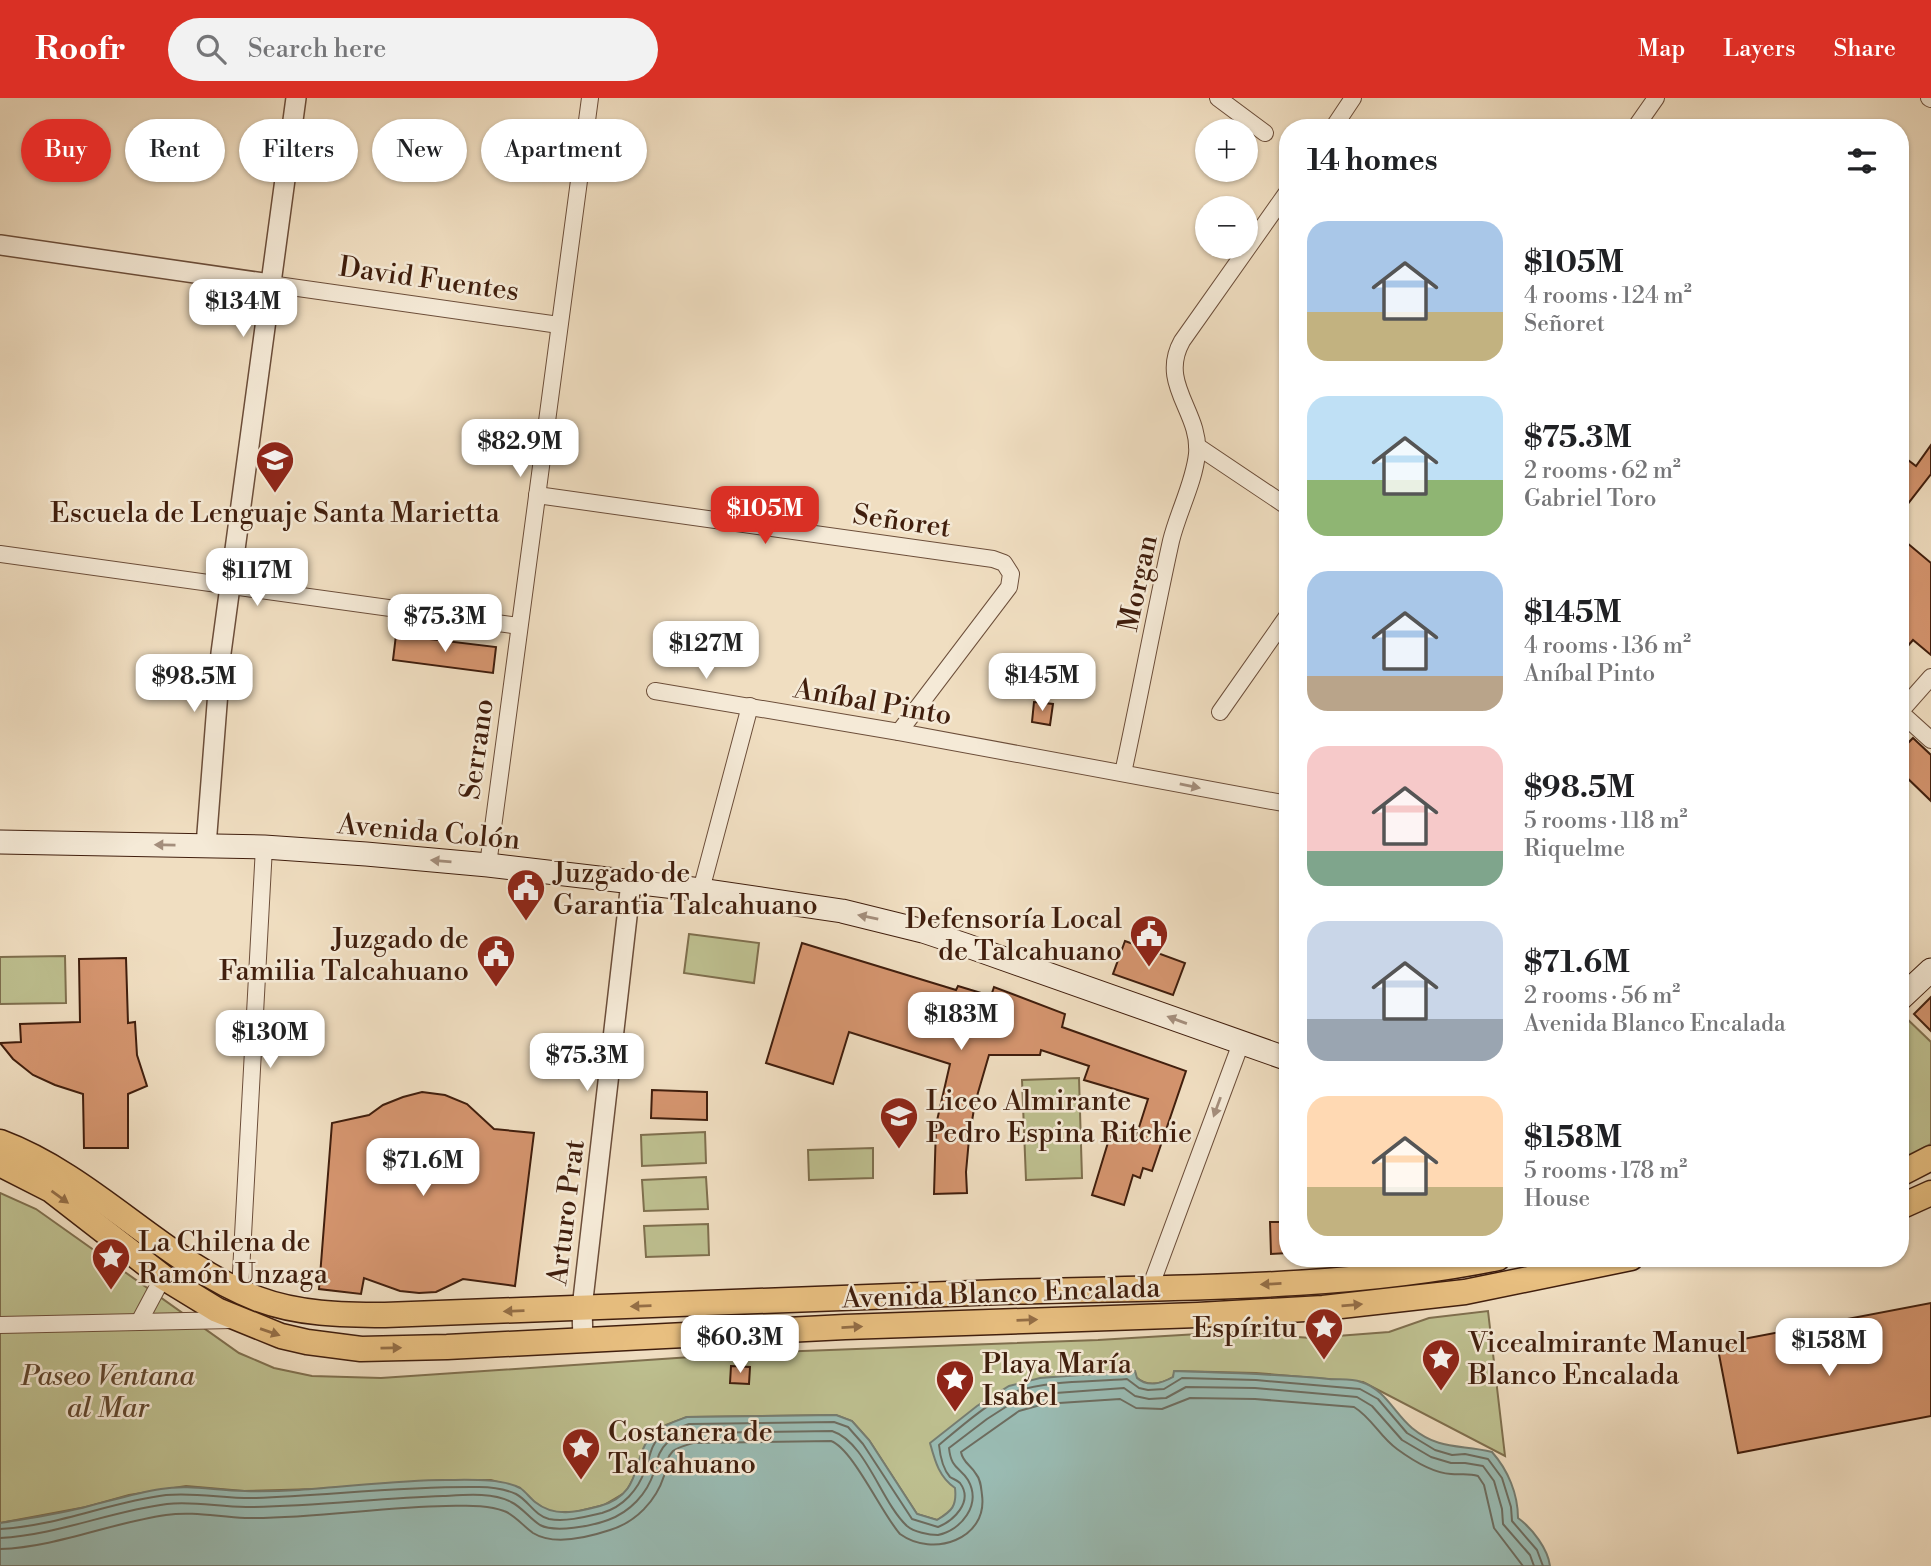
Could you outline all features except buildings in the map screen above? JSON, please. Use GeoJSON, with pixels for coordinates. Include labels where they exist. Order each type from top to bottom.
{"type":"FeatureCollection","features":[{"type":"Feature","properties":{"kind":"main road","name":"Avenida Colón"},"geometry":{"type":"LineString","coordinates":[[0,842],[206,846],[366,854],[701,890],[842,911],[923,931],[1279,1056]]}},
{"type":"Feature","properties":{"kind":"main road"},"geometry":{"type":"LineString","coordinates":[[1909,991],[1931,970]]}},
{"type":"Feature","properties":{"kind":"main road","name":"Avenida Blanco Encalada"},"geometry":{"type":"LineString","coordinates":[[0,1142],[20,1149],[65,1173],[187,1260],[240,1291],[282,1306],[335,1314],[384,1315],[1341,1280],[1421,1272],[1440,1267]]}},
{"type":"Feature","properties":{"kind":"main road"},"geometry":{"type":"LineString","coordinates":[[1909,1169],[1931,1158]]}},
{"type":"Feature","properties":{"kind":"main road","name":"Avenida Blanco Encalada"},"geometry":{"type":"LineString","coordinates":[[0,1164],[51,1190],[163,1277],[196,1299],[238,1320],[307,1342],[361,1349],[1248,1312],[1394,1301],[1465,1292],[1587,1267]]}},
{"type":"Feature","properties":{"kind":"street"},"geometry":{"type":"LineString","coordinates":[[206,846],[215,706],[229,586],[296,98]]}},
{"type":"Feature","properties":{"kind":"street","name":"Serrano"},"geometry":{"type":"LineString","coordinates":[[488,865],[590,98]]}},
{"type":"Feature","properties":{"kind":"street"},"geometry":{"type":"LineString","coordinates":[[1218,98],[1265,133]]}},
{"type":"Feature","properties":{"kind":"street"},"geometry":{"type":"LineString","coordinates":[[1339,119],[1353,98]]}},
{"type":"Feature","properties":{"kind":"street"},"geometry":{"type":"LineString","coordinates":[[1641,119],[1656,98]]}},
{"type":"Feature","properties":{"kind":"street"},"geometry":{"type":"LineString","coordinates":[[1279,204],[1177,350],[1174,360],[1175,377],[1197,446],[1279,501]]}},
{"type":"Feature","properties":{"kind":"street","name":"David Fuentes"},"geometry":{"type":"LineString","coordinates":[[0,245],[559,325]]}},
{"type":"Feature","properties":{"kind":"street","name":"Morgan"},"geometry":{"type":"LineString","coordinates":[[1123,773],[1172,536],[1195,467],[1197,446]]}},
{"type":"Feature","properties":{"kind":"street","name":"Señoret"},"geometry":{"type":"LineString","coordinates":[[537,495],[999,560],[1009,568],[1009,587],[899,733]]}},
{"type":"Feature","properties":{"kind":"street"},"geometry":{"type":"LineString","coordinates":[[0,554],[519,626]]}},
{"type":"Feature","properties":{"kind":"street"},"geometry":{"type":"LineString","coordinates":[[1220,712],[1279,628]]}},
{"type":"Feature","properties":{"kind":"street"},"geometry":{"type":"LineString","coordinates":[[1909,702],[1931,677]]}},
{"type":"Feature","properties":{"kind":"street","name":"Aníbal Pinto"},"geometry":{"type":"LineString","coordinates":[[655,691],[1279,802]]}},
{"type":"Feature","properties":{"kind":"street"},"geometry":{"type":"LineString","coordinates":[[701,890],[750,706]]}},
{"type":"Feature","properties":{"kind":"street"},"geometry":{"type":"LineString","coordinates":[[1909,720],[1931,740]]}},
{"type":"Feature","properties":{"kind":"street"},"geometry":{"type":"LineString","coordinates":[[240,1291],[264,848]]}},
{"type":"Feature","properties":{"kind":"street","name":"Arturo Prat"},"geometry":{"type":"LineString","coordinates":[[583,1341],[582,1308],[631,882]]}},
{"type":"Feature","properties":{"kind":"street"},"geometry":{"type":"LineString","coordinates":[[1150,1288],[1241,1043]]}},
{"type":"Feature","properties":{"kind":"street"},"geometry":{"type":"LineString","coordinates":[[1461,1267],[1465,1292]]}},
{"type":"Feature","properties":{"kind":"street"},"geometry":{"type":"LineString","coordinates":[[139,1322],[163,1277]]}},
{"type":"Feature","properties":{"kind":"street"},"geometry":{"type":"LineString","coordinates":[[0,1325],[238,1320]]}},
{"type":"Feature","properties":{"kind":"green space"},"geometry":{"type":"Polygon","coordinates":[[[689,934],[759,943],[754,983],[684,973],[689,934]]]}},
{"type":"Feature","properties":{"kind":"green space"},"geometry":{"type":"Polygon","coordinates":[[[65,956],[66,1003],[0,1004],[0,957],[65,956]]]}},
{"type":"Feature","properties":{"kind":"green space"},"geometry":{"type":"Polygon","coordinates":[[[1909,1021],[1931,1042],[1931,1144],[1909,1155],[1909,1021]]]}},
{"type":"Feature","properties":{"kind":"green space"},"geometry":{"type":"Polygon","coordinates":[[[1079,1078],[1082,1178],[1026,1180],[1022,1080],[1079,1078]]]}},
{"type":"Feature","properties":{"kind":"green space"},"geometry":{"type":"Polygon","coordinates":[[[705,1132],[706,1163],[642,1166],[641,1135],[705,1132]]]}},
{"type":"Feature","properties":{"kind":"green space"},"geometry":{"type":"Polygon","coordinates":[[[873,1148],[873,1178],[809,1180],[808,1150],[873,1148]]]}},
{"type":"Feature","properties":{"kind":"green space"},"geometry":{"type":"Polygon","coordinates":[[[706,1177],[708,1209],[644,1211],[642,1180],[706,1177]]]}},
{"type":"Feature","properties":{"kind":"green space","name":"Paseo Ventana al Mar"},"geometry":{"type":"Polygon","coordinates":[[[0,1193],[36,1209],[239,1353],[274,1368],[312,1376],[381,1378],[750,1353],[1098,1340],[1232,1332],[1311,1338],[1389,1332],[1429,1318],[1488,1311],[1505,1456],[1363,1382],[1256,1373],[1175,1371],[1173,1377],[1159,1383],[1149,1383],[1136,1377],[1135,1372],[1044,1378],[952,1511],[937,1520],[917,1514],[869,1440],[852,1421],[836,1415],[687,1417],[666,1425],[653,1434],[626,1492],[604,1505],[575,1512],[549,1512],[520,1488],[491,1480],[444,1480],[244,1491],[186,1486],[129,1495],[86,1507],[0,1523],[0,1193]]]}},
{"type":"Feature","properties":{"kind":"green space"},"geometry":{"type":"Polygon","coordinates":[[[708,1224],[709,1255],[646,1257],[644,1226],[708,1224]]]}},
{"type":"Feature","properties":{"kind":"water"},"geometry":{"type":"Polygon","coordinates":[[[1135,1371],[1137,1378],[1150,1383],[1159,1383],[1173,1377],[1174,1371],[1349,1380],[1369,1385],[1422,1435],[1441,1444],[1492,1452],[1511,1483],[1518,1518],[1538,1539],[1550,1566],[0,1566],[0,1523],[172,1488],[270,1491],[421,1481],[484,1480],[520,1488],[535,1502],[550,1510],[583,1510],[615,1500],[624,1492],[631,1483],[647,1442],[654,1433],[665,1425],[687,1417],[836,1415],[852,1421],[869,1440],[917,1514],[937,1520],[952,1507],[955,1488],[941,1474],[930,1443],[977,1406],[1009,1386],[1040,1378],[1135,1371]]]}},
{"type":"Feature","properties":{"kind":"place","name":"Escuela de Lenguaje Santa Marietta"},"geometry":{"type":"Point","coordinates":[275,494]}},
{"type":"Feature","properties":{"kind":"place","name":"Juzgado de Garantia Talcahuano"},"geometry":{"type":"Point","coordinates":[526,922]}},
{"type":"Feature","properties":{"kind":"place","name":"Defensoría Local de Talcahuano"},"geometry":{"type":"Point","coordinates":[1149,968]}},
{"type":"Feature","properties":{"kind":"place","name":"Juzgado de Familia Talcahuano"},"geometry":{"type":"Point","coordinates":[496,988]}},
{"type":"Feature","properties":{"kind":"place","name":"Liceo Almirante Pedro Espina Ritchie"},"geometry":{"type":"Point","coordinates":[899,1150]}},
{"type":"Feature","properties":{"kind":"place","name":"La Chilena de Ramón Unzaga"},"geometry":{"type":"Point","coordinates":[111,1291]}},
{"type":"Feature","properties":{"kind":"place","name":"Espíritu"},"geometry":{"type":"Point","coordinates":[1324,1361]}},
{"type":"Feature","properties":{"kind":"place","name":"Vicealmirante Manuel Blanco Encalada"},"geometry":{"type":"Point","coordinates":[1441,1392]}},
{"type":"Feature","properties":{"kind":"place","name":"Playa María Isabel"},"geometry":{"type":"Point","coordinates":[955,1413]}},
{"type":"Feature","properties":{"kind":"place","name":"Costanera de Talcahuano"},"geometry":{"type":"Point","coordinates":[581,1481]}}]}
